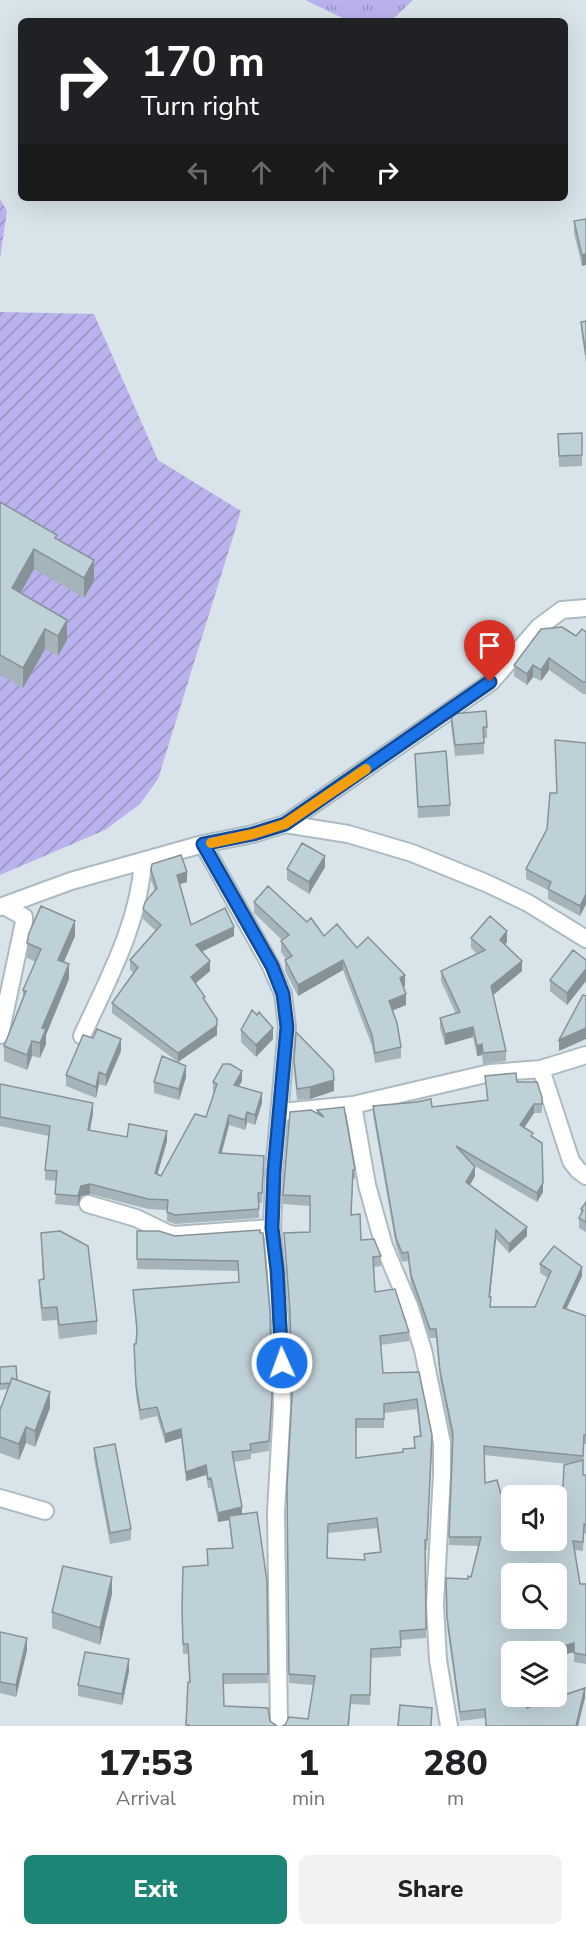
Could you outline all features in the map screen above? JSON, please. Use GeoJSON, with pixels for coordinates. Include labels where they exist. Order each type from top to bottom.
{"type":"FeatureCollection","features":[{"type":"Feature","properties":{"kind":"street"},"geometry":{"type":"LineString","coordinates":[[2,907],[71,881],[285,824],[490,682],[546,621],[562,610],[586,608]]}},
{"type":"Feature","properties":{"kind":"street"},"geometry":{"type":"LineString","coordinates":[[285,824],[348,834],[412,854],[486,883],[528,903],[586,939]]}},
{"type":"Feature","properties":{"kind":"street"},"geometry":{"type":"LineString","coordinates":[[203,844],[272,966],[283,994],[287,1027],[274,1171],[272,1228],[277,1270],[282,1363],[276,1512],[279,1726]]}},
{"type":"Feature","properties":{"kind":"street"},"geometry":{"type":"LineString","coordinates":[[82,1036],[132,924],[140,893],[143,861]]}},
{"type":"Feature","properties":{"kind":"street"},"geometry":{"type":"LineString","coordinates":[[0,1035],[24,922],[24,917],[20,914],[2,907]]}},
{"type":"Feature","properties":{"kind":"street"},"geometry":{"type":"LineString","coordinates":[[281,1112],[353,1105],[490,1073],[541,1069],[586,1054]]}},
{"type":"Feature","properties":{"kind":"street"},"geometry":{"type":"LineString","coordinates":[[541,1069],[571,1161],[586,1176]]}},
{"type":"Feature","properties":{"kind":"street"},"geometry":{"type":"LineString","coordinates":[[353,1105],[367,1185],[384,1246],[410,1308],[423,1350],[442,1443],[435,1626],[449,1726]]}},
{"type":"Feature","properties":{"kind":"street"},"geometry":{"type":"LineString","coordinates":[[88,1204],[136,1218],[174,1235],[272,1228]]}},
{"type":"Feature","properties":{"kind":"street"},"geometry":{"type":"LineString","coordinates":[[0,1498],[45,1511]]}},
{"type":"Feature","properties":{"kind":"shaded area"},"geometry":{"type":"Polygon","coordinates":[[[0,0],[586,0],[586,1726],[0,1726],[0,0]]]}},
{"type":"Feature","properties":{"kind":"green space"},"geometry":{"type":"Polygon","coordinates":[[[305,0],[413,0],[394,18],[343,18],[305,0]]]}},
{"type":"Feature","properties":{"kind":"green space"},"geometry":{"type":"Polygon","coordinates":[[[0,199],[7,211],[0,258],[0,199]]]}},
{"type":"Feature","properties":{"kind":"green space"},"geometry":{"type":"Polygon","coordinates":[[[0,312],[94,314],[158,460],[241,511],[158,779],[140,804],[105,830],[0,875],[0,312]]]}},
{"type":"Feature","properties":{"kind":"building"},"geometry":{"type":"Polygon","coordinates":[[[586,219],[586,254],[582,255],[574,221],[586,219]]]}},
{"type":"Feature","properties":{"kind":"building"},"geometry":{"type":"Polygon","coordinates":[[[586,321],[586,355],[581,322],[586,321]]]}},
{"type":"Feature","properties":{"kind":"building"},"geometry":{"type":"Polygon","coordinates":[[[582,433],[582,455],[559,456],[558,434],[582,433]]]}},
{"type":"Feature","properties":{"kind":"building"},"geometry":{"type":"Polygon","coordinates":[[[0,502],[57,535],[55,538],[94,560],[84,578],[34,549],[12,588],[67,620],[58,636],[45,629],[23,668],[0,655],[0,502]]]}},
{"type":"Feature","properties":{"kind":"building"},"geometry":{"type":"Polygon","coordinates":[[[562,627],[576,636],[582,629],[586,632],[586,682],[549,658],[541,670],[533,665],[527,674],[514,665],[541,629],[562,627]]]}},
{"type":"Feature","properties":{"kind":"building"},"geometry":{"type":"Polygon","coordinates":[[[486,711],[487,727],[483,727],[484,743],[455,745],[451,714],[486,711]]]}},
{"type":"Feature","properties":{"kind":"building"},"geometry":{"type":"Polygon","coordinates":[[[555,740],[586,743],[586,894],[580,906],[548,889],[551,882],[526,869],[547,829],[550,793],[557,793],[555,740]]]}},
{"type":"Feature","properties":{"kind":"building"},"geometry":{"type":"Polygon","coordinates":[[[446,751],[450,805],[418,807],[415,754],[446,751]]]}},
{"type":"Feature","properties":{"kind":"building"},"geometry":{"type":"Polygon","coordinates":[[[302,843],[325,856],[309,882],[287,869],[302,843]]]}},
{"type":"Feature","properties":{"kind":"building"},"geometry":{"type":"Polygon","coordinates":[[[181,855],[187,872],[177,875],[191,925],[225,908],[234,927],[196,945],[210,961],[191,977],[217,1019],[217,1025],[178,1053],[112,1003],[138,967],[130,960],[161,925],[143,909],[145,902],[157,888],[151,870],[152,864],[181,855]]]}},
{"type":"Feature","properties":{"kind":"building"},"geometry":{"type":"Polygon","coordinates":[[[268,886],[307,922],[311,918],[324,936],[337,924],[357,948],[368,937],[405,975],[400,978],[406,994],[389,1001],[397,1023],[401,1047],[375,1053],[372,1035],[343,960],[298,985],[285,960],[292,956],[281,941],[289,935],[254,902],[268,886]]]}},
{"type":"Feature","properties":{"kind":"building"},"geometry":{"type":"Polygon","coordinates":[[[41,906],[75,921],[58,960],[69,964],[42,1028],[46,1029],[40,1043],[32,1041],[27,1055],[4,1046],[26,991],[23,990],[41,949],[27,943],[41,906]]]}},
{"type":"Feature","properties":{"kind":"building"},"geometry":{"type":"Polygon","coordinates":[[[490,916],[507,931],[500,940],[522,961],[491,986],[506,1051],[483,1053],[482,1044],[477,1046],[473,1027],[445,1034],[440,1018],[460,1012],[441,971],[485,950],[471,938],[490,916]]]}},
{"type":"Feature","properties":{"kind":"building"},"geometry":{"type":"Polygon","coordinates":[[[573,950],[586,960],[586,969],[567,993],[550,980],[573,950]]]}},
{"type":"Feature","properties":{"kind":"building"},"geometry":{"type":"Polygon","coordinates":[[[583,995],[586,996],[586,1028],[559,1040],[583,995]]]}},
{"type":"Feature","properties":{"kind":"building"},"geometry":{"type":"Polygon","coordinates":[[[252,1010],[257,1015],[259,1012],[273,1028],[256,1045],[241,1030],[252,1010]]]}},
{"type":"Feature","properties":{"kind":"building"},"geometry":{"type":"Polygon","coordinates":[[[97,1029],[121,1039],[106,1075],[99,1072],[96,1087],[66,1075],[83,1035],[93,1038],[97,1029]]]}},
{"type":"Feature","properties":{"kind":"building"},"geometry":{"type":"Polygon","coordinates":[[[296,1032],[333,1070],[334,1080],[297,1089],[294,1060],[296,1032]]]}},
{"type":"Feature","properties":{"kind":"building"},"geometry":{"type":"Polygon","coordinates":[[[162,1056],[186,1066],[179,1089],[154,1082],[162,1056]]]}},
{"type":"Feature","properties":{"kind":"building"},"geometry":{"type":"Polygon","coordinates":[[[223,1064],[230,1064],[242,1071],[234,1085],[262,1093],[255,1115],[247,1112],[245,1120],[229,1115],[219,1153],[264,1156],[262,1193],[258,1193],[259,1209],[175,1215],[167,1212],[168,1200],[148,1199],[90,1184],[81,1186],[78,1196],[55,1194],[57,1171],[45,1170],[50,1126],[0,1117],[0,1084],[93,1103],[88,1130],[127,1137],[129,1124],[167,1131],[155,1173],[161,1176],[195,1114],[206,1117],[217,1084],[213,1082],[223,1064]]]}},
{"type":"Feature","properties":{"kind":"building"},"geometry":{"type":"Polygon","coordinates":[[[516,1073],[517,1082],[537,1082],[542,1104],[534,1104],[520,1125],[533,1133],[531,1136],[542,1143],[543,1183],[537,1193],[456,1146],[475,1167],[466,1182],[527,1227],[509,1244],[496,1230],[490,1307],[535,1307],[551,1271],[540,1264],[554,1246],[582,1267],[563,1308],[586,1316],[586,1435],[584,1435],[583,1456],[484,1446],[485,1483],[497,1480],[501,1494],[501,1551],[567,1551],[567,1485],[563,1485],[564,1465],[583,1460],[583,1475],[586,1475],[586,1525],[584,1524],[583,1542],[573,1541],[580,1584],[586,1584],[586,1655],[574,1653],[574,1643],[567,1645],[567,1641],[501,1641],[501,1707],[567,1707],[567,1694],[585,1688],[576,1726],[486,1726],[485,1709],[460,1712],[447,1617],[446,1578],[468,1579],[468,1576],[471,1577],[481,1537],[449,1537],[453,1434],[440,1371],[436,1329],[430,1329],[411,1275],[408,1252],[402,1253],[396,1238],[373,1106],[431,1099],[432,1107],[488,1100],[485,1076],[516,1073]]]}},
{"type":"Feature","properties":{"kind":"building"},"geometry":{"type":"Polygon","coordinates":[[[344,1107],[355,1169],[353,1170],[351,1215],[360,1214],[361,1240],[374,1239],[381,1256],[373,1257],[375,1292],[395,1289],[409,1332],[380,1336],[383,1373],[419,1372],[432,1435],[427,1540],[425,1540],[426,1629],[400,1631],[401,1647],[371,1649],[370,1695],[351,1695],[348,1726],[282,1726],[289,1717],[308,1719],[315,1676],[289,1674],[287,1486],[292,1397],[290,1311],[284,1233],[310,1232],[310,1196],[283,1195],[290,1112],[311,1110],[324,1117],[317,1110],[344,1107]],[[417,1399],[384,1404],[384,1419],[356,1419],[356,1458],[403,1452],[403,1449],[415,1448],[414,1437],[421,1436],[417,1399]],[[377,1518],[328,1524],[327,1558],[365,1560],[364,1554],[381,1552],[377,1518]]]}},
{"type":"Feature","properties":{"kind":"building"},"geometry":{"type":"Polygon","coordinates":[[[586,1202],[586,1222],[579,1218],[586,1202]]]}},
{"type":"Feature","properties":{"kind":"building"},"geometry":{"type":"Polygon","coordinates":[[[260,1230],[260,1233],[263,1233],[270,1312],[272,1397],[269,1441],[250,1444],[251,1450],[232,1452],[242,1507],[218,1513],[206,1465],[186,1472],[181,1429],[165,1434],[157,1407],[140,1410],[136,1385],[134,1344],[136,1344],[137,1329],[133,1290],[239,1282],[238,1261],[137,1259],[137,1231],[159,1231],[175,1236],[260,1230]]]}},
{"type":"Feature","properties":{"kind":"building"},"geometry":{"type":"Polygon","coordinates":[[[60,1231],[88,1246],[97,1321],[59,1325],[57,1307],[42,1308],[39,1280],[44,1279],[41,1233],[60,1231]]]}},
{"type":"Feature","properties":{"kind":"building"},"geometry":{"type":"Polygon","coordinates":[[[16,1366],[17,1380],[12,1378],[10,1383],[0,1384],[0,1367],[16,1366]]]}},
{"type":"Feature","properties":{"kind":"building"},"geometry":{"type":"Polygon","coordinates":[[[12,1378],[50,1392],[35,1431],[26,1427],[19,1444],[0,1437],[0,1410],[12,1378]]]}},
{"type":"Feature","properties":{"kind":"building"},"geometry":{"type":"Polygon","coordinates":[[[115,1444],[131,1529],[110,1533],[94,1448],[115,1444]]]}},
{"type":"Feature","properties":{"kind":"building"},"geometry":{"type":"Polygon","coordinates":[[[257,1512],[267,1581],[268,1674],[223,1674],[224,1706],[268,1708],[270,1721],[277,1726],[189,1726],[186,1725],[188,1682],[190,1682],[188,1644],[183,1644],[183,1567],[208,1565],[207,1549],[233,1548],[229,1516],[257,1512]]]}},
{"type":"Feature","properties":{"kind":"building"},"geometry":{"type":"Polygon","coordinates":[[[63,1566],[112,1577],[100,1628],[52,1612],[63,1566]]]}},
{"type":"Feature","properties":{"kind":"building"},"geometry":{"type":"Polygon","coordinates":[[[0,1632],[27,1638],[16,1685],[0,1682],[0,1632]]]}},
{"type":"Feature","properties":{"kind":"building"},"geometry":{"type":"Polygon","coordinates":[[[85,1652],[129,1659],[122,1694],[78,1685],[85,1652]]]}},
{"type":"Feature","properties":{"kind":"building"},"geometry":{"type":"Polygon","coordinates":[[[400,1705],[432,1708],[431,1726],[398,1726],[400,1705]]]}},
{"type":"Feature","properties":{"kind":"slow traffic"},"geometry":{"type":"LineString","coordinates":[[211,843],[285,824],[366,769]]}},
{"type":"Feature","properties":{"kind":"route"},"geometry":{"type":"LineString","coordinates":[[282,1363],[277,1270],[272,1228],[274,1171],[285,1070],[287,1027],[283,994],[272,966],[203,844],[253,834],[285,824],[490,682]]}}]}
